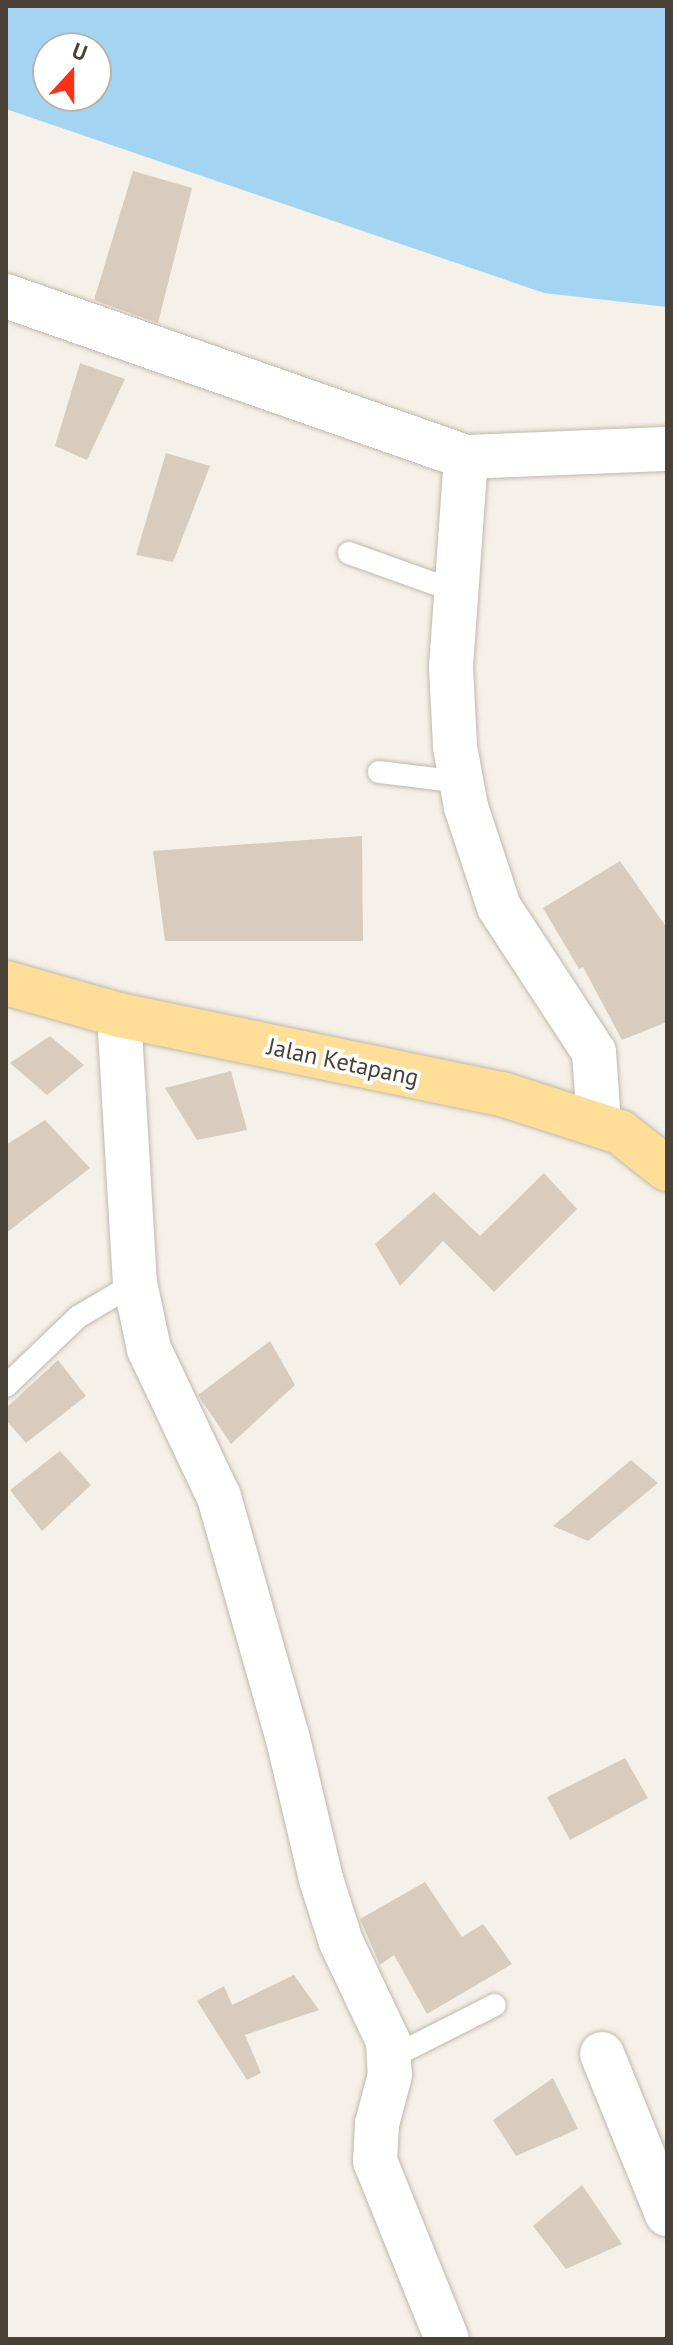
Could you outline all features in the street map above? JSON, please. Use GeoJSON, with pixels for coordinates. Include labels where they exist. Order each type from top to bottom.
{"type":"FeatureCollection","features":[{"type":"Feature","properties":{"kind":"main road","name":"Jalan Ketapang"},"geometry":{"type":"LineString","coordinates":[[6,983],[119,1015],[502,1094],[599,1123],[640,1145],[667,1169]]}},
{"type":"Feature","properties":{"kind":"street"},"geometry":{"type":"LineString","coordinates":[[6,296],[466,457],[667,449]]}},
{"type":"Feature","properties":{"kind":"street"},"geometry":{"type":"LineString","coordinates":[[466,457],[451,667],[461,782],[499,907],[594,1052],[599,1123]]}},
{"type":"Feature","properties":{"kind":"street"},"geometry":{"type":"LineString","coordinates":[[119,1015],[135,1283],[154,1363],[204,1458],[237,1550],[321,1879],[341,1942],[392,2057],[377,2124],[375,2161],[447,2339]]}},
{"type":"Feature","properties":{"kind":"street"},"geometry":{"type":"LineString","coordinates":[[602,2054],[667,2214]]}},
{"type":"Feature","properties":{"kind":"lane"},"geometry":{"type":"LineString","coordinates":[[349,553],[455,591]]}},
{"type":"Feature","properties":{"kind":"lane"},"geometry":{"type":"LineString","coordinates":[[379,772],[461,782]]}},
{"type":"Feature","properties":{"kind":"lane"},"geometry":{"type":"LineString","coordinates":[[6,1386],[78,1317],[135,1283]]}},
{"type":"Feature","properties":{"kind":"lane"},"geometry":{"type":"LineString","coordinates":[[392,2057],[495,2005]]}},
{"type":"Feature","properties":{"kind":"water"},"geometry":{"type":"Polygon","coordinates":[[[6,6],[667,6],[667,307],[544,293],[6,109],[6,6]]]}},
{"type":"Feature","properties":{"kind":"building"},"geometry":{"type":"Polygon","coordinates":[[[133,171],[192,188],[158,323],[94,300],[133,171]]]}},
{"type":"Feature","properties":{"kind":"building"},"geometry":{"type":"Polygon","coordinates":[[[80,363],[125,379],[87,460],[55,446],[80,363]]]}},
{"type":"Feature","properties":{"kind":"building"},"geometry":{"type":"Polygon","coordinates":[[[166,453],[210,466],[173,562],[136,555],[166,453]]]}},
{"type":"Feature","properties":{"kind":"building"},"geometry":{"type":"Polygon","coordinates":[[[362,836],[363,941],[165,941],[153,851],[362,836]]]}},
{"type":"Feature","properties":{"kind":"building"},"geometry":{"type":"Polygon","coordinates":[[[620,861],[667,928],[667,1022],[622,1040],[583,967],[579,969],[543,908],[620,861]]]}},
{"type":"Feature","properties":{"kind":"building"},"geometry":{"type":"Polygon","coordinates":[[[50,1036],[84,1065],[47,1095],[10,1063],[50,1036]]]}},
{"type":"Feature","properties":{"kind":"building"},"geometry":{"type":"Polygon","coordinates":[[[231,1071],[247,1130],[197,1140],[165,1088],[231,1071]]]}},
{"type":"Feature","properties":{"kind":"building"},"geometry":{"type":"Polygon","coordinates":[[[45,1120],[90,1168],[6,1233],[6,1145],[45,1120]]]}},
{"type":"Feature","properties":{"kind":"building"},"geometry":{"type":"Polygon","coordinates":[[[544,1173],[577,1209],[494,1292],[443,1241],[400,1286],[375,1244],[434,1192],[480,1236],[544,1173]]]}},
{"type":"Feature","properties":{"kind":"building"},"geometry":{"type":"Polygon","coordinates":[[[270,1341],[295,1385],[231,1444],[198,1395],[270,1341]]]}},
{"type":"Feature","properties":{"kind":"building"},"geometry":{"type":"Polygon","coordinates":[[[58,1360],[86,1396],[26,1443],[6,1420],[6,1408],[58,1360]]]}},
{"type":"Feature","properties":{"kind":"building"},"geometry":{"type":"Polygon","coordinates":[[[60,1451],[91,1485],[42,1531],[10,1490],[60,1451]]]}},
{"type":"Feature","properties":{"kind":"building"},"geometry":{"type":"Polygon","coordinates":[[[631,1460],[658,1483],[588,1541],[553,1526],[631,1460]]]}},
{"type":"Feature","properties":{"kind":"building"},"geometry":{"type":"Polygon","coordinates":[[[625,1758],[648,1798],[570,1840],[547,1797],[625,1758]]]}},
{"type":"Feature","properties":{"kind":"building"},"geometry":{"type":"Polygon","coordinates":[[[425,1882],[462,1937],[483,1924],[512,1964],[427,2014],[394,1955],[380,1965],[360,1919],[425,1882]]]}},
{"type":"Feature","properties":{"kind":"building"},"geometry":{"type":"Polygon","coordinates":[[[294,1975],[319,2010],[245,2035],[261,2073],[247,2080],[197,2001],[224,1986],[232,2005],[294,1975]]]}},
{"type":"Feature","properties":{"kind":"building"},"geometry":{"type":"Polygon","coordinates":[[[553,2078],[578,2129],[516,2156],[493,2120],[553,2078]]]}},
{"type":"Feature","properties":{"kind":"building"},"geometry":{"type":"Polygon","coordinates":[[[582,2185],[622,2244],[566,2269],[533,2226],[582,2185]]]}}]}
